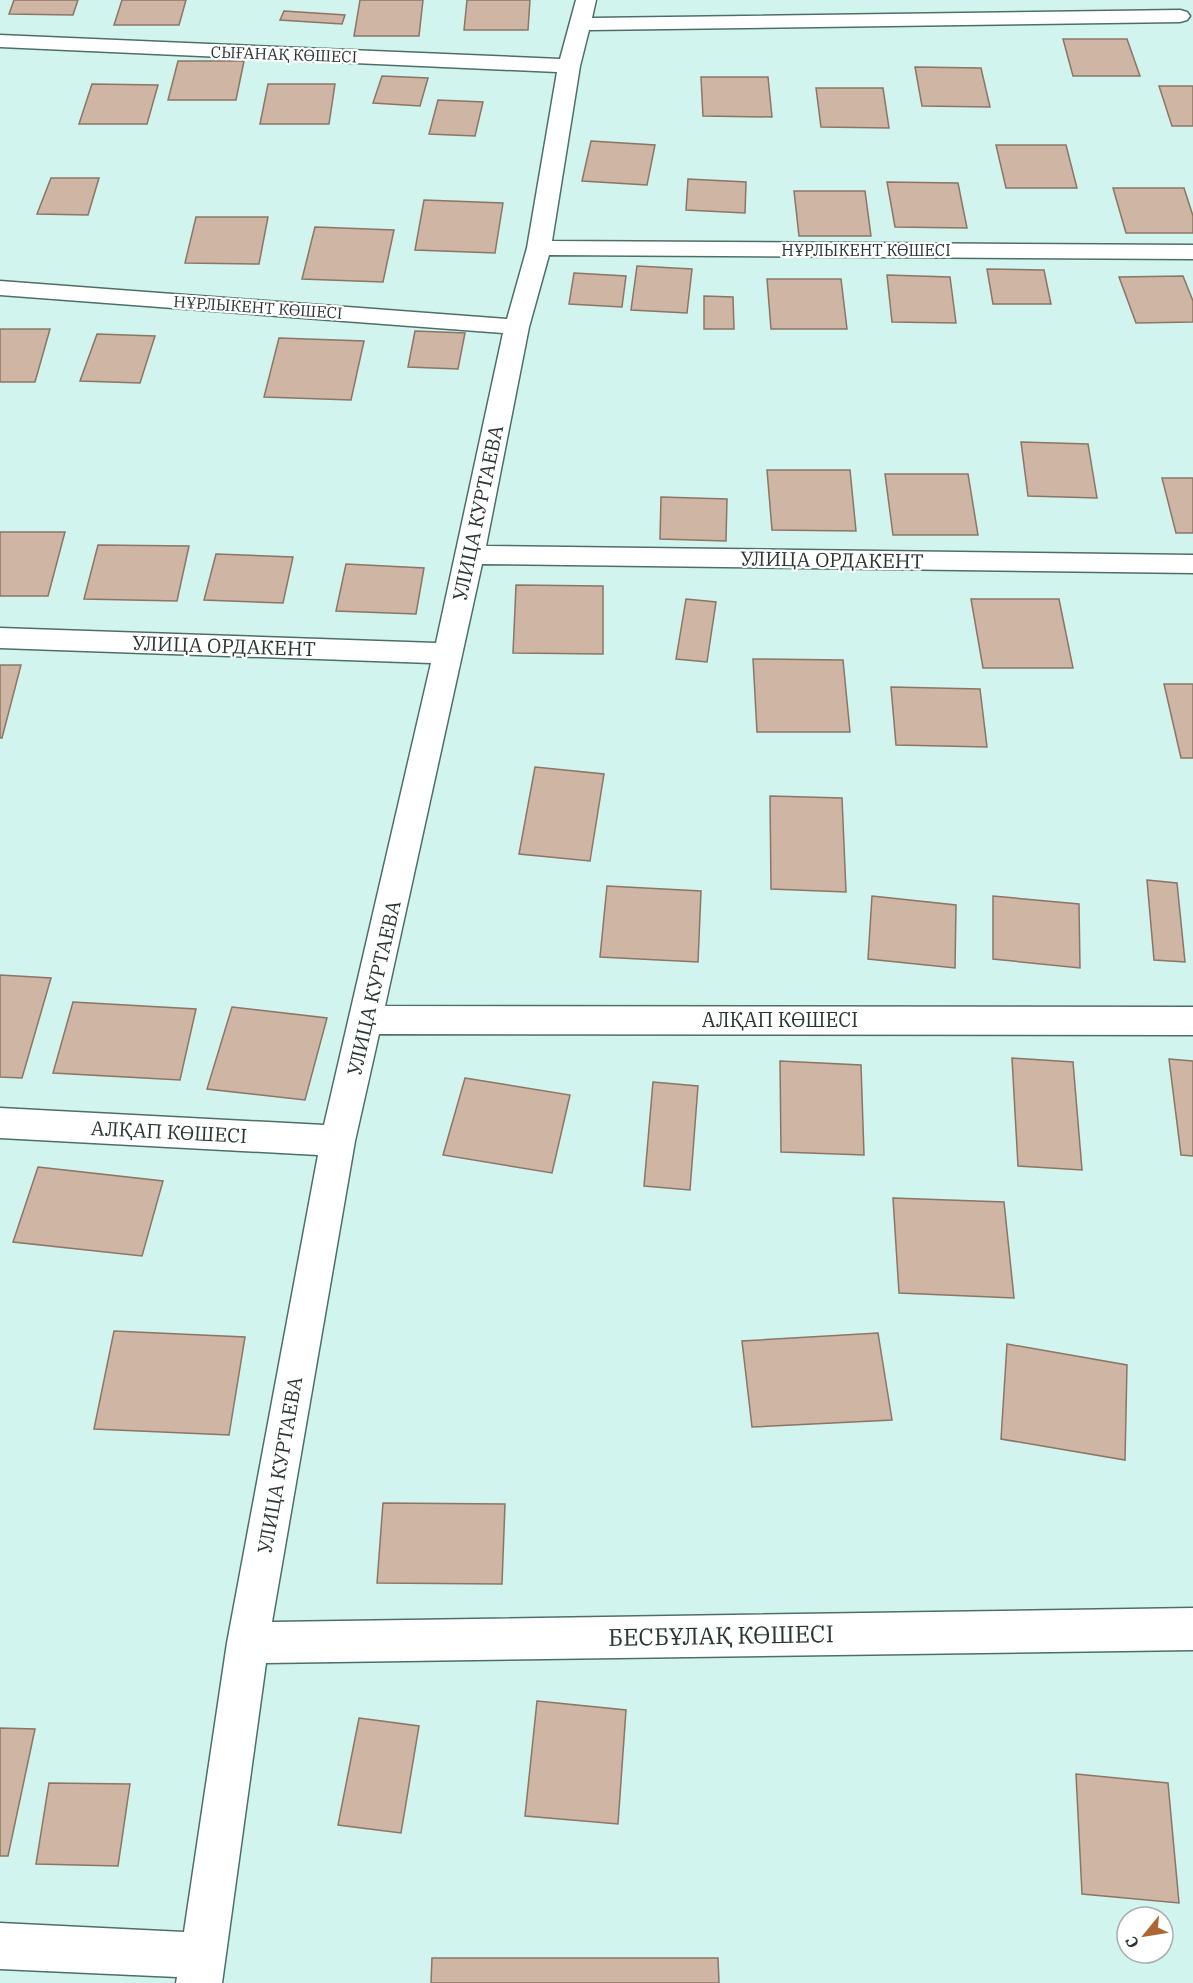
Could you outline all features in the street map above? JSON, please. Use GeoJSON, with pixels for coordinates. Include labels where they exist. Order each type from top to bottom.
{"type":"FeatureCollection","features":[{"type":"Feature","properties":{"kind":"street"},"geometry":{"type":"LineString","coordinates":[[583,12],[1180,16]]}},
{"type":"Feature","properties":{"kind":"street","name":"УЛИЦА КУРТАЕВА"},"geometry":{"type":"LineString","coordinates":[[201,1970],[248,1643],[338,1142],[470,555],[517,327],[538,248],[569,66],[583,12]]}},
{"type":"Feature","properties":{"kind":"street","name":"СЫҒАНАҚ КӨШЕСІ"},"geometry":{"type":"LineString","coordinates":[[0,41],[569,66]]}},
{"type":"Feature","properties":{"kind":"street","name":"НҰРЛЫКЕНТ КӨШЕСІ"},"geometry":{"type":"LineString","coordinates":[[538,248],[1193,252]]}},
{"type":"Feature","properties":{"kind":"street","name":"НҰРЛЫКЕНТ КӨШЕСІ"},"geometry":{"type":"LineString","coordinates":[[0,288],[517,327]]}},
{"type":"Feature","properties":{"kind":"street","name":"УЛИЦА ОРДАКЕНТ"},"geometry":{"type":"LineString","coordinates":[[470,555],[1193,564]]}},
{"type":"Feature","properties":{"kind":"street","name":"УЛИЦА ОРДАКЕНТ"},"geometry":{"type":"LineString","coordinates":[[0,638],[448,654]]}},
{"type":"Feature","properties":{"kind":"street","name":"АЛҚАП КӨШЕСІ"},"geometry":{"type":"LineString","coordinates":[[367,1020],[1193,1021]]}},
{"type":"Feature","properties":{"kind":"street","name":"АЛҚАП КӨШЕСІ"},"geometry":{"type":"LineString","coordinates":[[0,1123],[338,1142]]}},
{"type":"Feature","properties":{"kind":"street","name":"БЕСБҰЛАҚ КӨШЕСІ"},"geometry":{"type":"LineString","coordinates":[[248,1643],[1193,1629]]}},
{"type":"Feature","properties":{"kind":"street"},"geometry":{"type":"LineString","coordinates":[[0,1947],[201,1970]]}},
{"type":"Feature","properties":{"kind":"building"},"geometry":{"type":"Polygon","coordinates":[[[14,0],[78,0],[73,15],[9,14],[14,0]]]}},
{"type":"Feature","properties":{"kind":"building"},"geometry":{"type":"Polygon","coordinates":[[[122,0],[186,0],[179,25],[114,25],[122,0]]]}},
{"type":"Feature","properties":{"kind":"building"},"geometry":{"type":"Polygon","coordinates":[[[360,0],[423,0],[419,36],[354,36],[360,0]]]}},
{"type":"Feature","properties":{"kind":"building"},"geometry":{"type":"Polygon","coordinates":[[[467,0],[530,0],[528,30],[464,30],[467,0]]]}},
{"type":"Feature","properties":{"kind":"building"},"geometry":{"type":"Polygon","coordinates":[[[284,11],[345,15],[342,24],[280,20],[284,11]]]}},
{"type":"Feature","properties":{"kind":"building"},"geometry":{"type":"Polygon","coordinates":[[[1063,39],[1127,39],[1140,76],[1073,76],[1063,39]]]}},
{"type":"Feature","properties":{"kind":"building"},"geometry":{"type":"Polygon","coordinates":[[[178,61],[244,61],[236,100],[168,100],[178,61]]]}},
{"type":"Feature","properties":{"kind":"building"},"geometry":{"type":"Polygon","coordinates":[[[915,67],[981,68],[990,107],[922,106],[915,67]]]}},
{"type":"Feature","properties":{"kind":"building"},"geometry":{"type":"Polygon","coordinates":[[[382,76],[428,78],[420,106],[373,103],[382,76]]]}},
{"type":"Feature","properties":{"kind":"building"},"geometry":{"type":"Polygon","coordinates":[[[701,77],[768,77],[772,117],[703,116],[701,77]]]}},
{"type":"Feature","properties":{"kind":"building"},"geometry":{"type":"Polygon","coordinates":[[[92,84],[158,85],[147,124],[79,124],[92,84]]]}},
{"type":"Feature","properties":{"kind":"building"},"geometry":{"type":"Polygon","coordinates":[[[268,84],[335,84],[329,124],[260,124],[268,84]]]}},
{"type":"Feature","properties":{"kind":"building"},"geometry":{"type":"Polygon","coordinates":[[[1159,86],[1193,86],[1193,126],[1172,126],[1159,86]]]}},
{"type":"Feature","properties":{"kind":"building"},"geometry":{"type":"Polygon","coordinates":[[[816,88],[883,88],[889,128],[821,127],[816,88]]]}},
{"type":"Feature","properties":{"kind":"building"},"geometry":{"type":"Polygon","coordinates":[[[438,100],[483,102],[475,136],[429,134],[438,100]]]}},
{"type":"Feature","properties":{"kind":"building"},"geometry":{"type":"Polygon","coordinates":[[[591,141],[655,145],[647,185],[582,181],[591,141]]]}},
{"type":"Feature","properties":{"kind":"building"},"geometry":{"type":"Polygon","coordinates":[[[996,145],[1066,145],[1077,188],[1006,188],[996,145]]]}},
{"type":"Feature","properties":{"kind":"building"},"geometry":{"type":"Polygon","coordinates":[[[51,178],[99,178],[88,215],[37,214],[51,178]]]}},
{"type":"Feature","properties":{"kind":"building"},"geometry":{"type":"Polygon","coordinates":[[[688,179],[746,182],[745,213],[686,210],[688,179]]]}},
{"type":"Feature","properties":{"kind":"building"},"geometry":{"type":"Polygon","coordinates":[[[887,182],[958,183],[967,228],[895,227],[887,182]]]}},
{"type":"Feature","properties":{"kind":"building"},"geometry":{"type":"Polygon","coordinates":[[[1113,188],[1184,188],[1193,216],[1193,233],[1126,233],[1113,188]]]}},
{"type":"Feature","properties":{"kind":"building"},"geometry":{"type":"Polygon","coordinates":[[[794,191],[865,191],[871,236],[799,236],[794,191]]]}},
{"type":"Feature","properties":{"kind":"building"},"geometry":{"type":"Polygon","coordinates":[[[424,200],[503,203],[495,253],[415,250],[424,200]]]}},
{"type":"Feature","properties":{"kind":"building"},"geometry":{"type":"Polygon","coordinates":[[[196,217],[268,217],[259,264],[185,263],[196,217]]]}},
{"type":"Feature","properties":{"kind":"building"},"geometry":{"type":"Polygon","coordinates":[[[315,227],[394,230],[383,282],[302,279],[315,227]]]}},
{"type":"Feature","properties":{"kind":"building"},"geometry":{"type":"Polygon","coordinates":[[[637,266],[692,269],[687,313],[631,310],[637,266]]]}},
{"type":"Feature","properties":{"kind":"building"},"geometry":{"type":"Polygon","coordinates":[[[987,269],[1044,270],[1051,304],[993,304],[987,269]]]}},
{"type":"Feature","properties":{"kind":"building"},"geometry":{"type":"Polygon","coordinates":[[[574,273],[626,276],[622,307],[569,304],[574,273]]]}},
{"type":"Feature","properties":{"kind":"building"},"geometry":{"type":"Polygon","coordinates":[[[887,275],[950,277],[956,323],[892,322],[887,275]]]}},
{"type":"Feature","properties":{"kind":"building"},"geometry":{"type":"Polygon","coordinates":[[[1183,276],[1193,301],[1193,322],[1136,323],[1119,277],[1183,276]]]}},
{"type":"Feature","properties":{"kind":"building"},"geometry":{"type":"Polygon","coordinates":[[[767,279],[841,279],[847,329],[771,329],[767,279]]]}},
{"type":"Feature","properties":{"kind":"building"},"geometry":{"type":"Polygon","coordinates":[[[704,296],[733,297],[734,329],[704,329],[704,296]]]}},
{"type":"Feature","properties":{"kind":"building"},"geometry":{"type":"Polygon","coordinates":[[[0,329],[50,329],[35,382],[0,382],[0,329]]]}},
{"type":"Feature","properties":{"kind":"building"},"geometry":{"type":"Polygon","coordinates":[[[415,331],[465,333],[458,369],[408,367],[415,331]]]}},
{"type":"Feature","properties":{"kind":"building"},"geometry":{"type":"Polygon","coordinates":[[[97,334],[155,336],[140,383],[80,381],[97,334]]]}},
{"type":"Feature","properties":{"kind":"building"},"geometry":{"type":"Polygon","coordinates":[[[279,338],[364,341],[351,400],[264,397],[279,338]]]}},
{"type":"Feature","properties":{"kind":"building"},"geometry":{"type":"Polygon","coordinates":[[[1021,442],[1088,444],[1097,498],[1028,496],[1021,442]]]}},
{"type":"Feature","properties":{"kind":"building"},"geometry":{"type":"Polygon","coordinates":[[[767,470],[850,470],[856,531],[772,530],[767,470]]]}},
{"type":"Feature","properties":{"kind":"building"},"geometry":{"type":"Polygon","coordinates":[[[885,474],[968,474],[978,535],[893,535],[885,474]]]}},
{"type":"Feature","properties":{"kind":"building"},"geometry":{"type":"Polygon","coordinates":[[[1162,478],[1193,478],[1193,533],[1176,533],[1162,478]]]}},
{"type":"Feature","properties":{"kind":"building"},"geometry":{"type":"Polygon","coordinates":[[[661,497],[727,499],[726,541],[660,539],[661,497]]]}},
{"type":"Feature","properties":{"kind":"building"},"geometry":{"type":"Polygon","coordinates":[[[0,532],[65,532],[48,596],[0,596],[0,532]]]}},
{"type":"Feature","properties":{"kind":"building"},"geometry":{"type":"Polygon","coordinates":[[[98,545],[189,546],[177,601],[84,599],[98,545]]]}},
{"type":"Feature","properties":{"kind":"building"},"geometry":{"type":"Polygon","coordinates":[[[216,554],[293,557],[283,603],[204,600],[216,554]]]}},
{"type":"Feature","properties":{"kind":"building"},"geometry":{"type":"Polygon","coordinates":[[[346,564],[424,568],[416,614],[336,611],[346,564]]]}},
{"type":"Feature","properties":{"kind":"building"},"geometry":{"type":"Polygon","coordinates":[[[516,585],[603,586],[603,654],[513,653],[516,585]]]}},
{"type":"Feature","properties":{"kind":"building"},"geometry":{"type":"Polygon","coordinates":[[[686,599],[716,602],[707,662],[676,659],[686,599]]]}},
{"type":"Feature","properties":{"kind":"building"},"geometry":{"type":"Polygon","coordinates":[[[971,599],[1059,599],[1073,668],[983,668],[971,599]]]}},
{"type":"Feature","properties":{"kind":"building"},"geometry":{"type":"Polygon","coordinates":[[[753,659],[843,660],[850,732],[757,732],[753,659]]]}},
{"type":"Feature","properties":{"kind":"building"},"geometry":{"type":"Polygon","coordinates":[[[0,665],[21,665],[2,738],[0,738],[0,665]]]}},
{"type":"Feature","properties":{"kind":"building"},"geometry":{"type":"Polygon","coordinates":[[[1164,684],[1193,684],[1193,758],[1181,758],[1164,684]]]}},
{"type":"Feature","properties":{"kind":"building"},"geometry":{"type":"Polygon","coordinates":[[[891,687],[980,689],[987,747],[896,745],[891,687]]]}},
{"type":"Feature","properties":{"kind":"building"},"geometry":{"type":"Polygon","coordinates":[[[535,767],[604,774],[590,861],[519,854],[535,767]]]}},
{"type":"Feature","properties":{"kind":"building"},"geometry":{"type":"Polygon","coordinates":[[[770,796],[842,798],[846,892],[771,889],[770,796]]]}},
{"type":"Feature","properties":{"kind":"building"},"geometry":{"type":"Polygon","coordinates":[[[1147,880],[1177,883],[1185,962],[1154,960],[1147,880]]]}},
{"type":"Feature","properties":{"kind":"building"},"geometry":{"type":"Polygon","coordinates":[[[607,886],[701,891],[698,962],[600,957],[607,886]]]}},
{"type":"Feature","properties":{"kind":"building"},"geometry":{"type":"Polygon","coordinates":[[[872,896],[956,905],[955,968],[868,959],[872,896]]]}},
{"type":"Feature","properties":{"kind":"building"},"geometry":{"type":"Polygon","coordinates":[[[993,896],[1079,904],[1080,968],[993,959],[993,896]]]}},
{"type":"Feature","properties":{"kind":"building"},"geometry":{"type":"Polygon","coordinates":[[[0,975],[51,978],[22,1078],[0,1077],[0,975]]]}},
{"type":"Feature","properties":{"kind":"building"},"geometry":{"type":"Polygon","coordinates":[[[73,1002],[196,1009],[180,1080],[53,1073],[73,1002]]]}},
{"type":"Feature","properties":{"kind":"building"},"geometry":{"type":"Polygon","coordinates":[[[232,1007],[327,1018],[305,1100],[207,1089],[232,1007]]]}},
{"type":"Feature","properties":{"kind":"building"},"geometry":{"type":"Polygon","coordinates":[[[1012,1058],[1073,1062],[1082,1170],[1018,1166],[1012,1058]]]}},
{"type":"Feature","properties":{"kind":"building"},"geometry":{"type":"Polygon","coordinates":[[[1169,1059],[1193,1061],[1193,1156],[1181,1155],[1169,1059]]]}},
{"type":"Feature","properties":{"kind":"building"},"geometry":{"type":"Polygon","coordinates":[[[780,1061],[861,1065],[864,1155],[781,1152],[780,1061]]]}},
{"type":"Feature","properties":{"kind":"building"},"geometry":{"type":"Polygon","coordinates":[[[465,1078],[570,1095],[552,1173],[443,1155],[465,1078]]]}},
{"type":"Feature","properties":{"kind":"building"},"geometry":{"type":"Polygon","coordinates":[[[653,1082],[698,1086],[690,1190],[644,1186],[653,1082]]]}},
{"type":"Feature","properties":{"kind":"building"},"geometry":{"type":"Polygon","coordinates":[[[38,1167],[163,1181],[142,1256],[13,1242],[38,1167]]]}},
{"type":"Feature","properties":{"kind":"building"},"geometry":{"type":"Polygon","coordinates":[[[893,1198],[1004,1202],[1014,1298],[899,1293],[893,1198]]]}},
{"type":"Feature","properties":{"kind":"building"},"geometry":{"type":"Polygon","coordinates":[[[114,1331],[245,1337],[229,1435],[94,1429],[114,1331]]]}},
{"type":"Feature","properties":{"kind":"building"},"geometry":{"type":"Polygon","coordinates":[[[878,1333],[892,1420],[752,1427],[742,1341],[878,1333]]]}},
{"type":"Feature","properties":{"kind":"building"},"geometry":{"type":"Polygon","coordinates":[[[1007,1344],[1127,1365],[1125,1460],[1001,1439],[1007,1344]]]}},
{"type":"Feature","properties":{"kind":"building"},"geometry":{"type":"Polygon","coordinates":[[[383,1503],[505,1504],[502,1584],[377,1583],[383,1503]]]}},
{"type":"Feature","properties":{"kind":"building"},"geometry":{"type":"Polygon","coordinates":[[[537,1701],[626,1710],[618,1824],[525,1816],[537,1701]]]}},
{"type":"Feature","properties":{"kind":"building"},"geometry":{"type":"Polygon","coordinates":[[[359,1718],[419,1726],[401,1833],[338,1825],[359,1718]]]}},
{"type":"Feature","properties":{"kind":"building"},"geometry":{"type":"Polygon","coordinates":[[[0,1728],[35,1729],[8,1856],[0,1856],[0,1728]]]}},
{"type":"Feature","properties":{"kind":"building"},"geometry":{"type":"Polygon","coordinates":[[[1076,1774],[1168,1783],[1179,1903],[1082,1894],[1076,1774]]]}},
{"type":"Feature","properties":{"kind":"building"},"geometry":{"type":"Polygon","coordinates":[[[49,1783],[130,1784],[118,1866],[36,1864],[49,1783]]]}},
{"type":"Feature","properties":{"kind":"building"},"geometry":{"type":"Polygon","coordinates":[[[432,1958],[718,1958],[719,1983],[431,1983],[432,1958]]]}}]}
